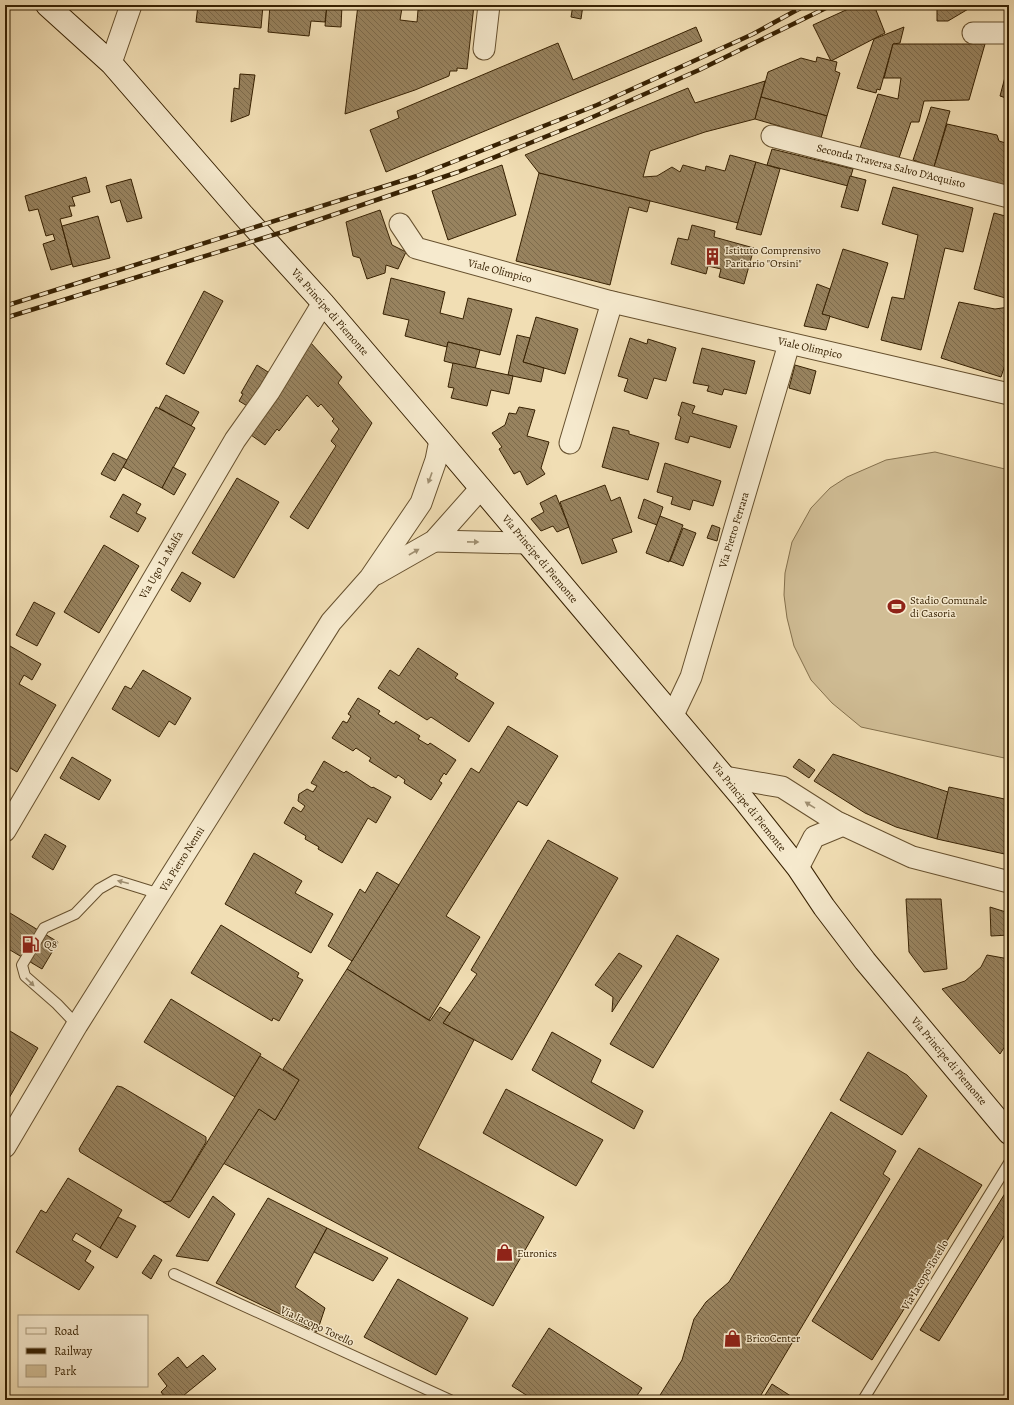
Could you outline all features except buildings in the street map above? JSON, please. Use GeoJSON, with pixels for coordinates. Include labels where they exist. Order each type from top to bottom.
{"type":"FeatureCollection","features":[{"type":"Feature","properties":{"kind":"main road","name":"Via Principe di Piemonte"},"geometry":{"type":"LineString","coordinates":[[47,5],[111,63],[243,215],[323,303],[481,488],[725,777],[798,868],[824,907],[865,961],[1009,1133]]}},
{"type":"Feature","properties":{"kind":"street"},"geometry":{"type":"LineString","coordinates":[[111,63],[131,5]]}},
{"type":"Feature","properties":{"kind":"street"},"geometry":{"type":"LineString","coordinates":[[484,50],[489,5]]}},
{"type":"Feature","properties":{"kind":"street"},"geometry":{"type":"LineString","coordinates":[[973,34],[1009,33]]}},
{"type":"Feature","properties":{"kind":"street","name":"Seconda Traversa Salvo D'Acquisto"},"geometry":{"type":"LineString","coordinates":[[772,136],[1009,197]]}},
{"type":"Feature","properties":{"kind":"street","name":"Viale Olimpico"},"geometry":{"type":"LineString","coordinates":[[400,224],[416,248],[612,302],[1009,394]]}},
{"type":"Feature","properties":{"kind":"street"},"geometry":{"type":"LineString","coordinates":[[570,443],[612,302]]}},
{"type":"Feature","properties":{"kind":"street","name":"Via Ugo La Malfa"},"geometry":{"type":"LineString","coordinates":[[5,831],[230,447],[270,392],[323,303]]}},
{"type":"Feature","properties":{"kind":"street","name":"Via Pietro Ferrara"},"geometry":{"type":"LineString","coordinates":[[673,715],[691,677],[789,344]]}},
{"type":"Feature","properties":{"kind":"street"},"geometry":{"type":"LineString","coordinates":[[370,578],[421,503],[436,460],[440,440]]}},
{"type":"Feature","properties":{"kind":"street"},"geometry":{"type":"LineString","coordinates":[[370,578],[434,541],[481,488]]}},
{"type":"Feature","properties":{"kind":"street"},"geometry":{"type":"LineString","coordinates":[[434,541],[527,543]]}},
{"type":"Feature","properties":{"kind":"street","name":"Via Pietro Nenni"},"geometry":{"type":"LineString","coordinates":[[5,1147],[77,1025],[331,622],[370,578]]}},
{"type":"Feature","properties":{"kind":"street"},"geometry":{"type":"LineString","coordinates":[[725,777],[782,787],[843,825],[912,857],[1009,882]]}},
{"type":"Feature","properties":{"kind":"street"},"geometry":{"type":"LineString","coordinates":[[798,868],[814,837],[843,825]]}},
{"type":"Feature","properties":{"kind":"lane"},"geometry":{"type":"LineString","coordinates":[[77,1025],[57,1004],[24,976],[22,965],[44,928],[74,914],[99,889],[107,883],[115,880],[160,894]]}},
{"type":"Feature","properties":{"kind":"lane","name":"Via Iacopo Torello"},"geometry":{"type":"LineString","coordinates":[[863,1400],[1009,1163]]}},
{"type":"Feature","properties":{"kind":"lane","name":"Via Iacopo Torello"},"geometry":{"type":"LineString","coordinates":[[174,1274],[450,1400]]}},
{"type":"Feature","properties":{"kind":"green space","name":"Stadio Comunale di Casoria"},"geometry":{"type":"Polygon","coordinates":[[[935,452],[1009,470],[1009,759],[861,727],[832,703],[811,680],[794,646],[787,618],[784,595],[785,573],[792,542],[811,508],[830,488],[847,477],[886,460],[935,452]]]}},
{"type":"Feature","properties":{"kind":"railway"},"geometry":{"type":"LineString","coordinates":[[5,306],[417,176],[597,105],[753,34],[806,5]]}},
{"type":"Feature","properties":{"kind":"railway"},"geometry":{"type":"LineString","coordinates":[[5,318],[286,231],[458,172],[577,124],[699,70],[832,5]]}},
{"type":"Feature","properties":{"kind":"place","name":"Istituto Comprensivo Paritario \"Orsini\""},"geometry":{"type":"Point","coordinates":[712,256]}},
{"type":"Feature","properties":{"kind":"place","name":"Stadio Comunale di Casoria"},"geometry":{"type":"Point","coordinates":[897,606]}},
{"type":"Feature","properties":{"kind":"place","name":"Q8"},"geometry":{"type":"Point","coordinates":[31,944]}},
{"type":"Feature","properties":{"kind":"place","name":"Euronics"},"geometry":{"type":"Point","coordinates":[504,1253]}},
{"type":"Feature","properties":{"kind":"place","name":"BricoCenter"},"geometry":{"type":"Point","coordinates":[733,1338]}}]}
